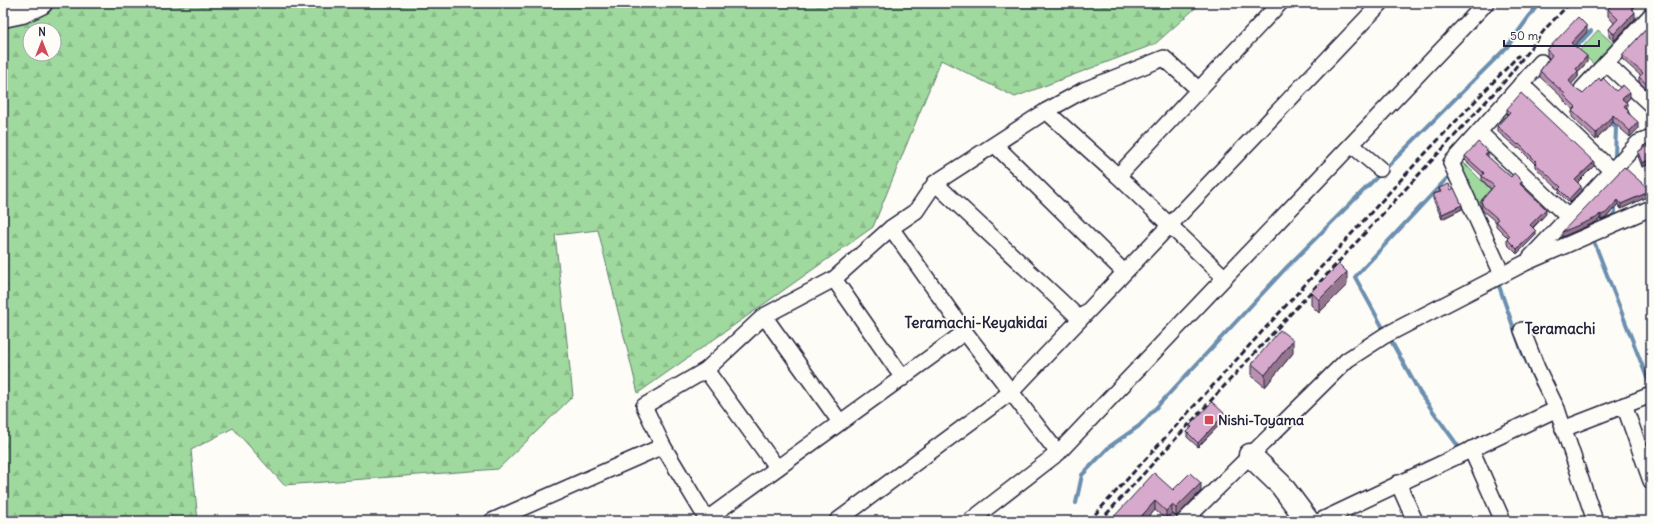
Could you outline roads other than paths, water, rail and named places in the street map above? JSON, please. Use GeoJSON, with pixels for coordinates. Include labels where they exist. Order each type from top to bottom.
{"type":"FeatureCollection","features":[{"type":"Feature","properties":{"kind":"main road"},"geometry":{"type":"LineString","coordinates":[[3,16],[22,12],[41,3]]}},
{"type":"Feature","properties":{"kind":"main road"},"geometry":{"type":"LineString","coordinates":[[1250,455],[1281,485],[1308,521]]}},
{"type":"Feature","properties":{"kind":"street"},"geometry":{"type":"LineString","coordinates":[[1118,176],[1280,3]]}},
{"type":"Feature","properties":{"kind":"street"},"geometry":{"type":"LineString","coordinates":[[837,521],[1011,392],[1381,3]]}},
{"type":"Feature","properties":{"kind":"street"},"geometry":{"type":"LineString","coordinates":[[970,521],[988,516],[1058,453],[1486,3]]}},
{"type":"Feature","properties":{"kind":"street"},"geometry":{"type":"LineString","coordinates":[[1582,89],[1651,15]]}},
{"type":"Feature","properties":{"kind":"street"},"geometry":{"type":"LineString","coordinates":[[966,332],[707,520],[663,446],[644,406],[706,370],[764,316],[834,279],[892,228],[916,211],[935,183],[1046,111],[1084,90],[1164,58],[1198,89]]}},
{"type":"Feature","properties":{"kind":"street"},"geometry":{"type":"LineString","coordinates":[[1502,274],[1451,163],[1541,62]]}},
{"type":"Feature","properties":{"kind":"street"},"geometry":{"type":"LineString","coordinates":[[1606,63],[1651,105]]}},
{"type":"Feature","properties":{"kind":"street"},"geometry":{"type":"LineString","coordinates":[[1521,84],[1612,170]]}},
{"type":"Feature","properties":{"kind":"street"},"geometry":{"type":"LineString","coordinates":[[1046,111],[1118,176],[1224,277]]}},
{"type":"Feature","properties":{"kind":"street"},"geometry":{"type":"LineString","coordinates":[[1479,132],[1568,217]]}},
{"type":"Feature","properties":{"kind":"street"},"geometry":{"type":"LineString","coordinates":[[1525,263],[1638,143],[1651,138]]}},
{"type":"Feature","properties":{"kind":"street"},"geometry":{"type":"LineString","coordinates":[[995,145],[1124,272]]}},
{"type":"Feature","properties":{"kind":"street"},"geometry":{"type":"LineString","coordinates":[[1352,145],[1380,170]]}},
{"type":"Feature","properties":{"kind":"street"},"geometry":{"type":"LineString","coordinates":[[935,183],[1080,319]]}},
{"type":"Feature","properties":{"kind":"street"},"geometry":{"type":"LineString","coordinates":[[1184,521],[1347,360],[1384,336],[1502,274],[1651,208]]}},
{"type":"Feature","properties":{"kind":"street"},"geometry":{"type":"LineString","coordinates":[[892,228],[966,332],[1058,453]]}},
{"type":"Feature","properties":{"kind":"street"},"geometry":{"type":"LineString","coordinates":[[834,279],[903,378]]}},
{"type":"Feature","properties":{"kind":"street"},"geometry":{"type":"LineString","coordinates":[[764,316],[840,422]]}},
{"type":"Feature","properties":{"kind":"street"},"geometry":{"type":"LineString","coordinates":[[1522,330],[1537,368],[1557,409],[1595,521]]}},
{"type":"Feature","properties":{"kind":"street"},"geometry":{"type":"LineString","coordinates":[[706,370],[777,468]]}},
{"type":"Feature","properties":{"kind":"street"},"geometry":{"type":"LineString","coordinates":[[1563,429],[1651,395]]}},
{"type":"Feature","properties":{"kind":"street"},"geometry":{"type":"LineString","coordinates":[[1624,405],[1651,481]]}},
{"type":"Feature","properties":{"kind":"street"},"geometry":{"type":"LineString","coordinates":[[1320,521],[1557,409]]}},
{"type":"Feature","properties":{"kind":"street"},"geometry":{"type":"LineString","coordinates":[[492,521],[663,446]]}},
{"type":"Feature","properties":{"kind":"street"},"geometry":{"type":"LineString","coordinates":[[1471,449],[1503,521]]}},
{"type":"Feature","properties":{"kind":"street"},"geometry":{"type":"LineString","coordinates":[[1398,483],[1415,521]]}},
{"type":"Feature","properties":{"kind":"waterway"},"geometry":{"type":"LineString","coordinates":[[1076,503],[1082,475],[1109,447],[1139,426],[1285,269],[1507,47],[1539,3]]}},
{"type":"Feature","properties":{"kind":"waterway"},"geometry":{"type":"LineString","coordinates":[[1573,50],[1591,31]]}},
{"type":"Feature","properties":{"kind":"waterway"},"geometry":{"type":"LineString","coordinates":[[1608,120],[1616,127],[1615,156]]}},
{"type":"Feature","properties":{"kind":"waterway"},"geometry":{"type":"LineString","coordinates":[[1383,328],[1355,277],[1449,176],[1451,180]]}},
{"type":"Feature","properties":{"kind":"waterway"},"geometry":{"type":"LineString","coordinates":[[1613,219],[1615,218],[1615,203]]}},
{"type":"Feature","properties":{"kind":"waterway"},"geometry":{"type":"LineString","coordinates":[[1595,244],[1651,388]]}},
{"type":"Feature","properties":{"kind":"waterway"},"geometry":{"type":"LineString","coordinates":[[1498,283],[1522,352],[1537,385]]}},
{"type":"Feature","properties":{"kind":"waterway"},"geometry":{"type":"LineString","coordinates":[[1390,339],[1420,393],[1458,446]]}},
{"type":"Feature","properties":{"kind":"railway"},"geometry":{"type":"LineString","coordinates":[[1100,521],[1504,82],[1546,28],[1570,3]]}},
{"type":"Feature","properties":{"kind":"railway"},"geometry":{"type":"LineString","coordinates":[[1089,521],[1419,160],[1519,55]]}},
{"type":"Feature","properties":{"kind":"place","name":"Nishi-Toyama"},"geometry":{"type":"Point","coordinates":[1209,420]}},
{"type":"Feature","properties":{"kind":"district","name":"Teramachi-Keyakidai"},"geometry":{"type":"Point","coordinates":[976,323]}},
{"type":"Feature","properties":{"kind":"district","name":"Teramachi"},"geometry":{"type":"Point","coordinates":[1560,329]}}]}
